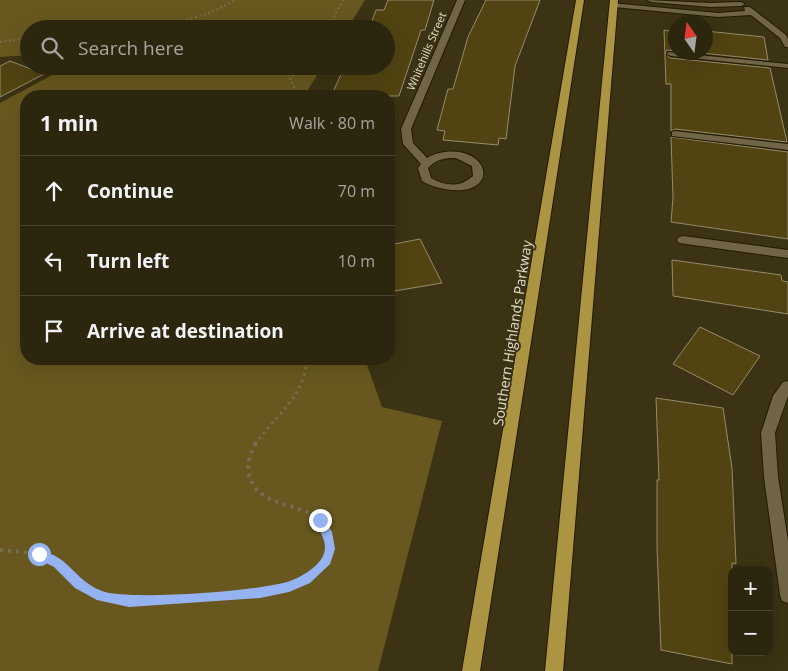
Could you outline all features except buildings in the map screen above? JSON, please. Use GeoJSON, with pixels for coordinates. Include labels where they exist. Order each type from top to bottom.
{"type":"FeatureCollection","features":[{"type":"Feature","properties":{"kind":"main road","name":"Southern Highlands Parkway"},"geometry":{"type":"LineString","coordinates":[[471,671],[580,0]]}},
{"type":"Feature","properties":{"kind":"main road"},"geometry":{"type":"LineString","coordinates":[[554,671],[614,3]]}},
{"type":"Feature","properties":{"kind":"street","name":"Whitehills Street"},"geometry":{"type":"LineString","coordinates":[[426,163],[408,144],[406,129],[461,0]]}},
{"type":"Feature","properties":{"kind":"street"},"geometry":{"type":"LineString","coordinates":[[651,0],[725,6],[738,2],[784,37],[788,45]]}},
{"type":"Feature","properties":{"kind":"street"},"geometry":{"type":"LineString","coordinates":[[614,3],[696,14],[754,13]]}},
{"type":"Feature","properties":{"kind":"street"},"geometry":{"type":"LineString","coordinates":[[694,4],[696,14]]}},
{"type":"Feature","properties":{"kind":"street"},"geometry":{"type":"LineString","coordinates":[[713,58],[788,66]]}},
{"type":"Feature","properties":{"kind":"street"},"geometry":{"type":"LineString","coordinates":[[675,134],[788,147]]}},
{"type":"Feature","properties":{"kind":"street","name":"Whitehills Street"},"geometry":{"type":"LineString","coordinates":[[439,156],[466,158],[477,166],[478,177],[474,182],[459,188],[440,186],[426,178],[423,168],[426,163],[439,156]]}},
{"type":"Feature","properties":{"kind":"street"},"geometry":{"type":"LineString","coordinates":[[684,240],[788,254]]}},
{"type":"Feature","properties":{"kind":"street"},"geometry":{"type":"LineString","coordinates":[[788,386],[780,396],[768,433],[771,477],[788,595]]}},
{"type":"Feature","properties":{"kind":"path"},"geometry":{"type":"LineString","coordinates":[[174,20],[221,9],[235,0]]}},
{"type":"Feature","properties":{"kind":"path"},"geometry":{"type":"LineString","coordinates":[[332,20],[343,0]]}},
{"type":"Feature","properties":{"kind":"path"},"geometry":{"type":"LineString","coordinates":[[0,42],[20,39]]}},
{"type":"Feature","properties":{"kind":"path"},"geometry":{"type":"LineString","coordinates":[[292,75],[289,80],[293,90]]}},
{"type":"Feature","properties":{"kind":"path"},"geometry":{"type":"LineString","coordinates":[[0,550],[39,554],[58,563],[78,584],[101,596],[129,602],[260,593],[289,586],[306,579],[326,560],[330,549],[327,532],[313,514],[263,497],[254,489],[247,471],[250,453],[264,432],[289,404],[306,374],[306,365]]}},
{"type":"Feature","properties":{"kind":"shaded area"},"geometry":{"type":"Polygon","coordinates":[[[0,0],[365,0],[353,20],[20,20],[20,56],[0,57],[0,0]]]}},
{"type":"Feature","properties":{"kind":"shaded area"},"geometry":{"type":"Polygon","coordinates":[[[52,75],[317,75],[308,90],[24,90],[52,75]]]}},
{"type":"Feature","properties":{"kind":"shaded area"},"geometry":{"type":"Polygon","coordinates":[[[20,92],[20,365],[367,365],[382,407],[442,421],[378,671],[0,671],[0,103],[20,92]]]}},
{"type":"Feature","properties":{"kind":"route"},"geometry":{"type":"LineString","coordinates":[[39,554],[58,563],[78,584],[101,596],[129,602],[260,593],[289,586],[306,579],[326,560],[330,549],[327,532],[320,520]]}}]}
